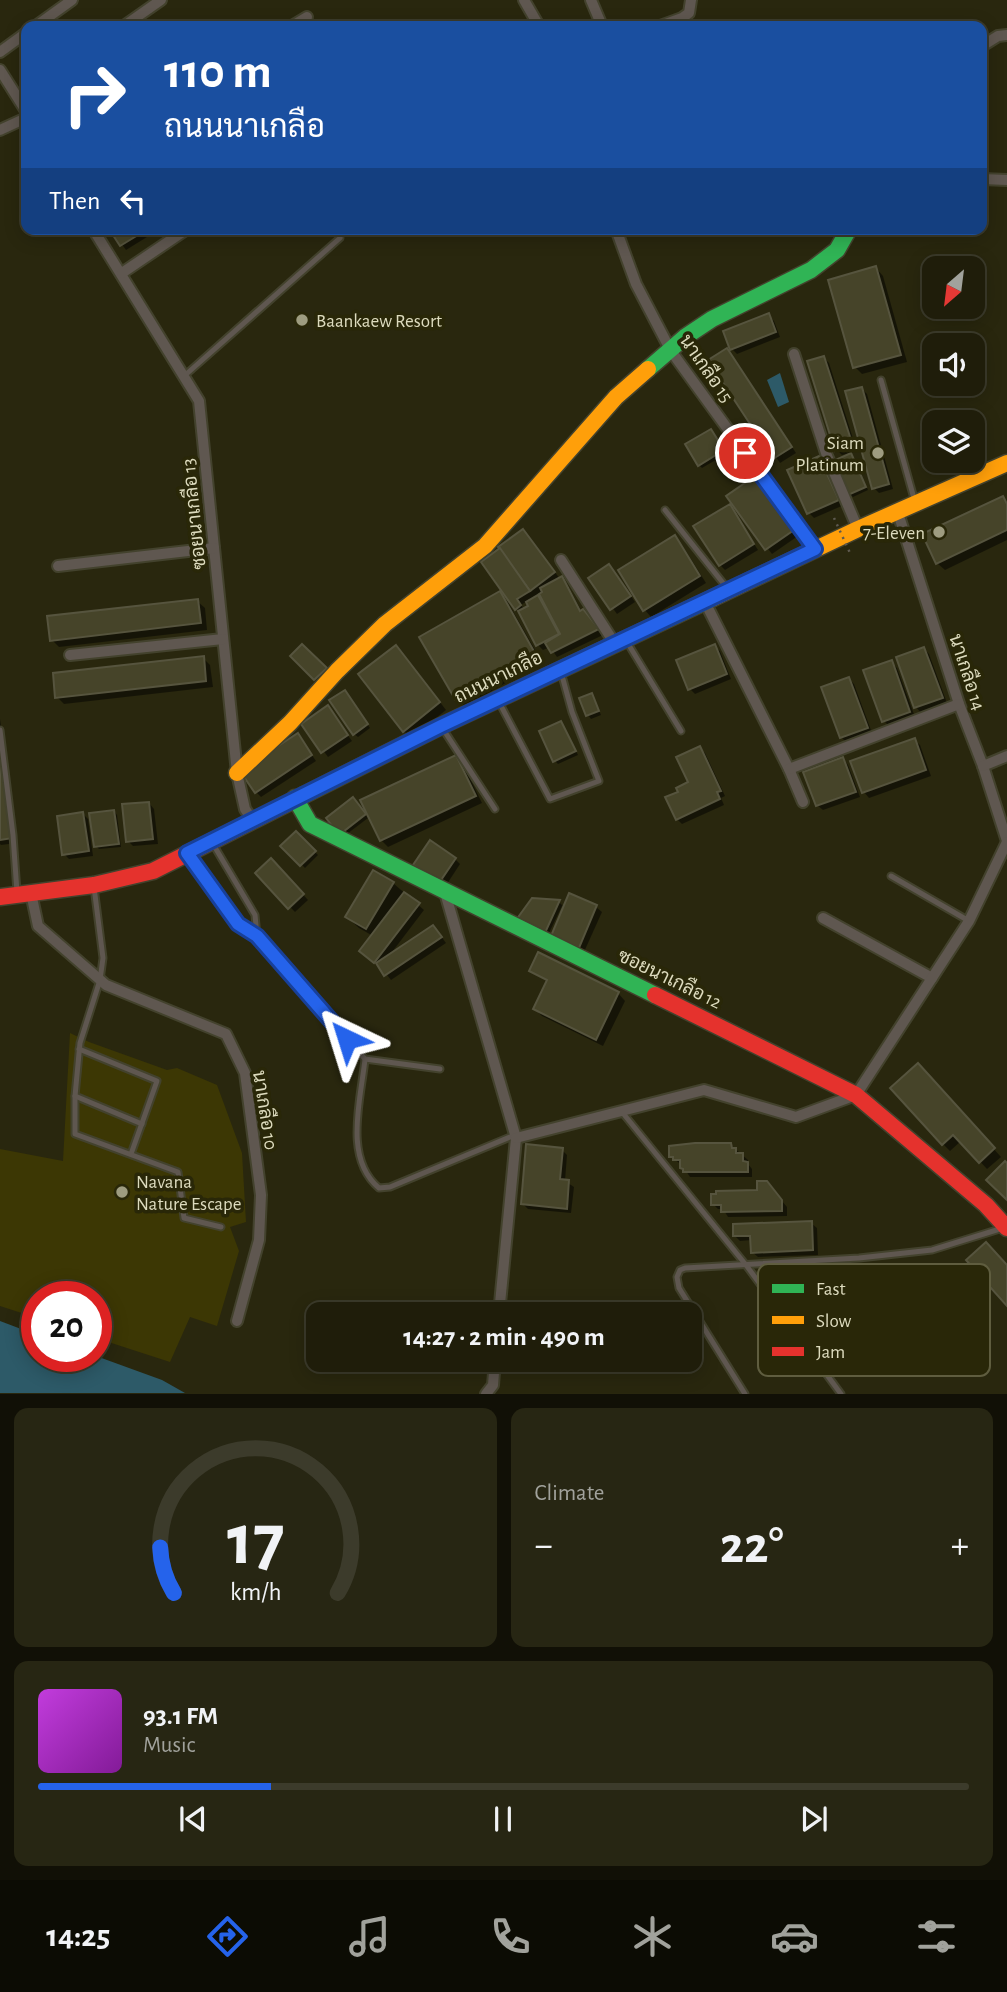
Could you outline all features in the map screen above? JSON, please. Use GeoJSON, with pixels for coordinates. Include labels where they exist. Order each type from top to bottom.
{"type":"FeatureCollection","features":[{"type":"Feature","properties":{"kind":"street"},"geometry":{"type":"LineString","coordinates":[[43,21],[72,0]]}},
{"type":"Feature","properties":{"kind":"street"},"geometry":{"type":"LineString","coordinates":[[131,21],[161,0]]}},
{"type":"Feature","properties":{"kind":"street"},"geometry":{"type":"LineString","coordinates":[[524,0],[536,21]]}},
{"type":"Feature","properties":{"kind":"street"},"geometry":{"type":"LineString","coordinates":[[591,0],[600,21]]}},
{"type":"Feature","properties":{"kind":"street"},"geometry":{"type":"LineString","coordinates":[[674,21],[689,13],[691,0]]}},
{"type":"Feature","properties":{"kind":"street"},"geometry":{"type":"LineString","coordinates":[[300,21],[307,17]]}},
{"type":"Feature","properties":{"kind":"street"},"geometry":{"type":"LineString","coordinates":[[987,43],[998,36],[1007,35]]}},
{"type":"Feature","properties":{"kind":"street"},"geometry":{"type":"LineString","coordinates":[[0,52],[21,37]]}},
{"type":"Feature","properties":{"kind":"street"},"geometry":{"type":"LineString","coordinates":[[0,70],[21,99]]}},
{"type":"Feature","properties":{"kind":"street"},"geometry":{"type":"LineString","coordinates":[[0,130],[21,120]]}},
{"type":"Feature","properties":{"kind":"street"},"geometry":{"type":"LineString","coordinates":[[987,179],[1007,180]]}},
{"type":"Feature","properties":{"kind":"street","name":"ซอยนาเกลือ 13"},"geometry":{"type":"LineString","coordinates":[[97,235],[199,401],[237,773],[245,809],[253,821]]}},
{"type":"Feature","properties":{"kind":"street"},"geometry":{"type":"LineString","coordinates":[[122,273],[178,235]]}},
{"type":"Feature","properties":{"kind":"street","name":"นาเกลือ 15"},"geometry":{"type":"LineString","coordinates":[[618,235],[635,284],[671,351],[815,549]]}},
{"type":"Feature","properties":{"kind":"street"},"geometry":{"type":"LineString","coordinates":[[237,773],[290,723],[384,624],[485,546],[604,409],[685,337],[712,318],[811,270],[837,250],[846,235]]}},
{"type":"Feature","properties":{"kind":"street"},"geometry":{"type":"LineString","coordinates":[[794,354],[827,456],[858,529]]}},
{"type":"Feature","properties":{"kind":"street","name":"ถนนนาเกลือ"},"geometry":{"type":"LineString","coordinates":[[0,897],[94,885],[153,871],[295,798],[560,669],[858,529],[1007,463]]}},
{"type":"Feature","properties":{"kind":"street","name":"นาเกลือ 14"},"geometry":{"type":"LineString","coordinates":[[898,513],[959,704],[983,766],[1007,842]]}},
{"type":"Feature","properties":{"kind":"street"},"geometry":{"type":"LineString","coordinates":[[58,566],[214,548]]}},
{"type":"Feature","properties":{"kind":"street"},"geometry":{"type":"LineString","coordinates":[[561,560],[621,641]]}},
{"type":"Feature","properties":{"kind":"street"},"geometry":{"type":"LineString","coordinates":[[705,601],[803,802]]}},
{"type":"Feature","properties":{"kind":"street"},"geometry":{"type":"LineString","coordinates":[[69,655],[223,639]]}},
{"type":"Feature","properties":{"kind":"street"},"geometry":{"type":"LineString","coordinates":[[789,769],[959,704]]}},
{"type":"Feature","properties":{"kind":"street"},"geometry":{"type":"LineString","coordinates":[[983,766],[1007,756]]}},
{"type":"Feature","properties":{"kind":"street","name":"ซอยนาเกลือ 12"},"geometry":{"type":"LineString","coordinates":[[295,798],[310,824],[856,1095],[986,1205],[1006,1227]]}},
{"type":"Feature","properties":{"kind":"street"},"geometry":{"type":"LineString","coordinates":[[516,1136],[704,1090],[796,1117],[856,1095],[969,921],[1007,842]]}},
{"type":"Feature","properties":{"kind":"street"},"geometry":{"type":"LineString","coordinates":[[444,889],[516,1136],[500,1302]]}},
{"type":"Feature","properties":{"kind":"street","name":"นาเกลือ 10"},"geometry":{"type":"LineString","coordinates":[[24,894],[38,926],[106,985],[226,1034],[245,1073],[261,1195],[259,1240],[237,1321]]}},
{"type":"Feature","properties":{"kind":"street"},"geometry":{"type":"LineString","coordinates":[[823,918],[932,978]]}},
{"type":"Feature","properties":{"kind":"street"},"geometry":{"type":"LineString","coordinates":[[486,1394],[493,1385],[494,1372]]}},
{"type":"Feature","properties":{"kind":"lane"},"geometry":{"type":"LineString","coordinates":[[183,377],[341,238]]}},
{"type":"Feature","properties":{"kind":"lane"},"geometry":{"type":"LineString","coordinates":[[881,380],[915,505]]}},
{"type":"Feature","properties":{"kind":"lane"},"geometry":{"type":"LineString","coordinates":[[665,510],[729,590]]}},
{"type":"Feature","properties":{"kind":"lane"},"geometry":{"type":"LineString","coordinates":[[621,641],[681,731]]}},
{"type":"Feature","properties":{"kind":"lane"},"geometry":{"type":"LineString","coordinates":[[498,700],[550,799],[599,781],[572,712],[560,669]]}},
{"type":"Feature","properties":{"kind":"lane"},"geometry":{"type":"LineString","coordinates":[[441,726],[495,809]]}},
{"type":"Feature","properties":{"kind":"lane"},"geometry":{"type":"LineString","coordinates":[[0,730],[13,835],[24,894]]}},
{"type":"Feature","properties":{"kind":"lane"},"geometry":{"type":"LineString","coordinates":[[211,842],[255,915],[257,936]]}},
{"type":"Feature","properties":{"kind":"lane"},"geometry":{"type":"LineString","coordinates":[[187,853],[238,924],[257,936],[365,1059],[440,1069]]}},
{"type":"Feature","properties":{"kind":"lane"},"geometry":{"type":"LineString","coordinates":[[891,876],[969,921]]}},
{"type":"Feature","properties":{"kind":"lane"},"geometry":{"type":"LineString","coordinates":[[94,885],[103,946],[100,980],[79,1049],[75,1134],[178,1172],[184,1218],[221,1227]]}},
{"type":"Feature","properties":{"kind":"lane"},"geometry":{"type":"LineString","coordinates":[[79,1049],[157,1081],[131,1154]]}},
{"type":"Feature","properties":{"kind":"lane"},"geometry":{"type":"LineString","coordinates":[[365,1059],[357,1151],[370,1181],[379,1188],[390,1187],[516,1136]]}},
{"type":"Feature","properties":{"kind":"lane"},"geometry":{"type":"LineString","coordinates":[[75,1096],[142,1124]]}},
{"type":"Feature","properties":{"kind":"lane"},"geometry":{"type":"LineString","coordinates":[[622,1112],[758,1281]]}},
{"type":"Feature","properties":{"kind":"lane"},"geometry":{"type":"LineString","coordinates":[[762,1264],[932,1250],[1006,1227]]}},
{"type":"Feature","properties":{"kind":"lane"},"geometry":{"type":"LineString","coordinates":[[745,1394],[683,1295],[677,1277],[680,1270],[685,1268],[758,1264]]}},
{"type":"Feature","properties":{"kind":"lane"},"geometry":{"type":"LineString","coordinates":[[828,1376],[841,1394]]}},
{"type":"Feature","properties":{"kind":"path"},"geometry":{"type":"LineString","coordinates":[[834,518],[850,553]]}},
{"type":"Feature","properties":{"kind":"shaded area","name":"Navana Nature Escape"},"geometry":{"type":"Polygon","coordinates":[[[70,1033],[167,1070],[177,1068],[217,1085],[242,1153],[246,1222],[230,1227],[239,1251],[217,1326],[190,1317],[170,1362],[112,1343],[112,1281],[21,1281],[21,1313],[0,1306],[0,1149],[63,1161],[70,1033]]]}},
{"type":"Feature","properties":{"kind":"water"},"geometry":{"type":"Polygon","coordinates":[[[780,373],[789,402],[778,407],[767,380],[780,373]]]}},
{"type":"Feature","properties":{"kind":"water"},"geometry":{"type":"Polygon","coordinates":[[[0,1321],[21,1329],[21,1372],[112,1372],[112,1362],[162,1380],[185,1393],[0,1393],[0,1321]]]}},
{"type":"Feature","properties":{"kind":"building"},"geometry":{"type":"Polygon","coordinates":[[[113,235],[138,235],[120,246],[113,235]]]}},
{"type":"Feature","properties":{"kind":"building"},"geometry":{"type":"Polygon","coordinates":[[[876,266],[901,355],[853,368],[828,280],[876,266]]]}},
{"type":"Feature","properties":{"kind":"building"},"geometry":{"type":"Polygon","coordinates":[[[769,313],[776,332],[730,350],[723,331],[769,313]]]}},
{"type":"Feature","properties":{"kind":"building"},"geometry":{"type":"Polygon","coordinates":[[[727,348],[792,447],[773,459],[708,360],[727,348]]]}},
{"type":"Feature","properties":{"kind":"building"},"geometry":{"type":"Polygon","coordinates":[[[824,356],[853,446],[835,451],[807,361],[824,356]]]}},
{"type":"Feature","properties":{"kind":"building"},"geometry":{"type":"Polygon","coordinates":[[[862,387],[889,484],[872,489],[845,391],[862,387]]]}},
{"type":"Feature","properties":{"kind":"building"},"geometry":{"type":"Polygon","coordinates":[[[711,429],[724,450],[698,466],[685,444],[711,429]]]}},
{"type":"Feature","properties":{"kind":"building"},"geometry":{"type":"Polygon","coordinates":[[[851,453],[866,487],[848,495],[833,461],[851,453]]]}},
{"type":"Feature","properties":{"kind":"building"},"geometry":{"type":"Polygon","coordinates":[[[819,456],[839,500],[807,514],[787,470],[819,456]]]}},
{"type":"Feature","properties":{"kind":"building"},"geometry":{"type":"Polygon","coordinates":[[[755,476],[794,530],[765,550],[726,496],[755,476]]]}},
{"type":"Feature","properties":{"kind":"building"},"geometry":{"type":"Polygon","coordinates":[[[1003,496],[1007,504],[1007,530],[936,564],[922,534],[1003,496]]]}},
{"type":"Feature","properties":{"kind":"building"},"geometry":{"type":"Polygon","coordinates":[[[730,504],[754,544],[719,566],[693,526],[730,504]]]}},
{"type":"Feature","properties":{"kind":"building"},"geometry":{"type":"Polygon","coordinates":[[[523,529],[555,572],[530,591],[498,547],[523,529]]]}},
{"type":"Feature","properties":{"kind":"building"},"geometry":{"type":"Polygon","coordinates":[[[675,535],[700,576],[643,611],[618,570],[675,535]]]}},
{"type":"Feature","properties":{"kind":"building"},"geometry":{"type":"Polygon","coordinates":[[[500,548],[530,591],[517,599],[521,605],[515,610],[481,562],[500,548]]]}},
{"type":"Feature","properties":{"kind":"building"},"geometry":{"type":"Polygon","coordinates":[[[609,564],[631,596],[610,610],[588,578],[609,564]]]}},
{"type":"Feature","properties":{"kind":"building"},"geometry":{"type":"Polygon","coordinates":[[[562,576],[580,611],[583,609],[599,629],[551,653],[545,643],[560,634],[539,594],[542,592],[540,588],[562,576]]]}},
{"type":"Feature","properties":{"kind":"building"},"geometry":{"type":"Polygon","coordinates":[[[500,591],[536,655],[456,701],[419,637],[500,591]]]}},
{"type":"Feature","properties":{"kind":"building"},"geometry":{"type":"Polygon","coordinates":[[[538,595],[559,634],[536,646],[518,611],[528,606],[526,602],[538,595]]]}},
{"type":"Feature","properties":{"kind":"building"},"geometry":{"type":"Polygon","coordinates":[[[198,599],[201,623],[50,641],[47,616],[198,599]]]}},
{"type":"Feature","properties":{"kind":"building"},"geometry":{"type":"Polygon","coordinates":[[[302,644],[327,668],[314,680],[290,656],[302,644]]]}},
{"type":"Feature","properties":{"kind":"building"},"geometry":{"type":"Polygon","coordinates":[[[715,644],[727,674],[688,690],[676,660],[715,644]]]}},
{"type":"Feature","properties":{"kind":"building"},"geometry":{"type":"Polygon","coordinates":[[[396,645],[440,702],[403,732],[358,674],[396,645]]]}},
{"type":"Feature","properties":{"kind":"building"},"geometry":{"type":"Polygon","coordinates":[[[924,647],[943,698],[914,708],[896,657],[924,647]]]}},
{"type":"Feature","properties":{"kind":"building"},"geometry":{"type":"Polygon","coordinates":[[[204,656],[206,681],[55,698],[53,673],[204,656]]]}},
{"type":"Feature","properties":{"kind":"building"},"geometry":{"type":"Polygon","coordinates":[[[892,660],[910,712],[882,722],[863,670],[892,660]]]}},
{"type":"Feature","properties":{"kind":"building"},"geometry":{"type":"Polygon","coordinates":[[[849,677],[868,728],[840,738],[821,687],[849,677]]]}},
{"type":"Feature","properties":{"kind":"building"},"geometry":{"type":"Polygon","coordinates":[[[345,690],[368,724],[353,735],[329,700],[345,690]]]}},
{"type":"Feature","properties":{"kind":"building"},"geometry":{"type":"Polygon","coordinates":[[[592,693],[599,711],[586,716],[579,698],[592,693]]]}},
{"type":"Feature","properties":{"kind":"building"},"geometry":{"type":"Polygon","coordinates":[[[328,705],[348,735],[321,753],[301,724],[328,705]]]}},
{"type":"Feature","properties":{"kind":"building"},"geometry":{"type":"Polygon","coordinates":[[[561,721],[576,751],[553,762],[539,731],[561,721]]]}},
{"type":"Feature","properties":{"kind":"building"},"geometry":{"type":"Polygon","coordinates":[[[298,733],[312,755],[255,793],[240,771],[298,733]]]}},
{"type":"Feature","properties":{"kind":"building"},"geometry":{"type":"Polygon","coordinates":[[[915,738],[926,770],[862,793],[850,761],[915,738]]]}},
{"type":"Feature","properties":{"kind":"building"},"geometry":{"type":"Polygon","coordinates":[[[0,741],[13,838],[0,840],[0,741]]]}},
{"type":"Feature","properties":{"kind":"building"},"geometry":{"type":"Polygon","coordinates":[[[700,746],[721,791],[717,792],[720,799],[676,820],[665,797],[678,792],[676,788],[688,782],[676,757],[700,746]]]}},
{"type":"Feature","properties":{"kind":"building"},"geometry":{"type":"Polygon","coordinates":[[[456,755],[476,796],[380,841],[360,800],[456,755]]]}},
{"type":"Feature","properties":{"kind":"building"},"geometry":{"type":"Polygon","coordinates":[[[843,757],[856,792],[816,806],[803,772],[843,757]]]}},
{"type":"Feature","properties":{"kind":"building"},"geometry":{"type":"Polygon","coordinates":[[[353,797],[366,814],[339,835],[326,818],[353,797]]]}},
{"type":"Feature","properties":{"kind":"building"},"geometry":{"type":"Polygon","coordinates":[[[149,802],[153,839],[126,842],[122,804],[149,802]]]}},
{"type":"Feature","properties":{"kind":"building"},"geometry":{"type":"Polygon","coordinates":[[[114,810],[119,844],[94,847],[89,813],[114,810]]]}},
{"type":"Feature","properties":{"kind":"building"},"geometry":{"type":"Polygon","coordinates":[[[83,812],[89,851],[62,855],[57,816],[83,812]]]}},
{"type":"Feature","properties":{"kind":"building"},"geometry":{"type":"Polygon","coordinates":[[[296,831],[316,851],[300,866],[280,846],[296,831]]]}},
{"type":"Feature","properties":{"kind":"building"},"geometry":{"type":"Polygon","coordinates":[[[430,840],[456,858],[439,883],[413,865],[430,840]]]}},
{"type":"Feature","properties":{"kind":"building"},"geometry":{"type":"Polygon","coordinates":[[[271,858],[304,894],[288,909],[255,873],[271,858]]]}},
{"type":"Feature","properties":{"kind":"building"},"geometry":{"type":"Polygon","coordinates":[[[373,870],[394,882],[366,929],[345,917],[373,870]]]}},
{"type":"Feature","properties":{"kind":"building"},"geometry":{"type":"Polygon","coordinates":[[[404,892],[420,903],[374,963],[359,951],[404,892]]]}},
{"type":"Feature","properties":{"kind":"building"},"geometry":{"type":"Polygon","coordinates":[[[569,893],[597,905],[579,948],[551,936],[569,893]]]}},
{"type":"Feature","properties":{"kind":"building"},"geometry":{"type":"Polygon","coordinates":[[[532,898],[560,900],[545,933],[516,920],[532,898]]]}},
{"type":"Feature","properties":{"kind":"building"},"geometry":{"type":"Polygon","coordinates":[[[433,925],[442,937],[384,976],[376,963],[433,925]]]}},
{"type":"Feature","properties":{"kind":"building"},"geometry":{"type":"Polygon","coordinates":[[[538,952],[619,992],[596,1040],[533,1009],[547,980],[529,971],[538,952]]]}},
{"type":"Feature","properties":{"kind":"building"},"geometry":{"type":"Polygon","coordinates":[[[918,1063],[995,1148],[979,1163],[953,1135],[942,1145],[890,1088],[918,1063]]]}},
{"type":"Feature","properties":{"kind":"building"},"geometry":{"type":"Polygon","coordinates":[[[731,1143],[732,1148],[736,1148],[736,1153],[743,1153],[743,1161],[748,1162],[748,1172],[683,1172],[680,1160],[669,1157],[669,1146],[731,1143]]]}},
{"type":"Feature","properties":{"kind":"building"},"geometry":{"type":"Polygon","coordinates":[[[526,1144],[563,1148],[560,1179],[569,1180],[567,1209],[521,1204],[526,1144]]]}},
{"type":"Feature","properties":{"kind":"building"},"geometry":{"type":"Polygon","coordinates":[[[1005,1161],[1007,1163],[1007,1200],[986,1180],[1005,1161]]]}},
{"type":"Feature","properties":{"kind":"building"},"geometry":{"type":"Polygon","coordinates":[[[757,1181],[767,1181],[782,1200],[782,1211],[721,1212],[721,1205],[711,1205],[711,1194],[716,1194],[716,1191],[757,1190],[757,1181]]]}},
{"type":"Feature","properties":{"kind":"building"},"geometry":{"type":"Polygon","coordinates":[[[812,1221],[813,1250],[751,1253],[750,1236],[733,1236],[733,1224],[812,1221]]]}},
{"type":"Feature","properties":{"kind":"building"},"geometry":{"type":"Polygon","coordinates":[[[986,1242],[1007,1265],[1007,1306],[990,1287],[990,1264],[970,1264],[966,1260],[986,1242]]]}},
{"type":"Feature","properties":{"kind":"traffic: fast"},"geometry":{"type":"LineString","coordinates":[[648,369],[685,337],[712,319],[811,270],[837,250],[846,235]]}},
{"type":"Feature","properties":{"kind":"traffic: fast"},"geometry":{"type":"LineString","coordinates":[[304,795],[441,726],[713,598]]}},
{"type":"Feature","properties":{"kind":"traffic: fast"},"geometry":{"type":"LineString","coordinates":[[295,798],[310,824],[655,995]]}},
{"type":"Feature","properties":{"kind":"traffic: slow"},"geometry":{"type":"LineString","coordinates":[[237,773],[290,723],[385,624],[485,546],[616,397],[648,369]]}},
{"type":"Feature","properties":{"kind":"traffic: slow"},"geometry":{"type":"LineString","coordinates":[[713,598],[858,529],[1007,463]]}},
{"type":"Feature","properties":{"kind":"traffic: jam"},"geometry":{"type":"LineString","coordinates":[[0,897],[94,885],[153,871],[304,795]]}},
{"type":"Feature","properties":{"kind":"traffic: jam"},"geometry":{"type":"LineString","coordinates":[[655,995],[856,1095],[986,1205],[1007,1228]]}},
{"type":"Feature","properties":{"kind":"place","name":"Baankaew Resort"},"geometry":{"type":"Point","coordinates":[302,320]}},
{"type":"Feature","properties":{"kind":"place","name":"Siam Platinum"},"geometry":{"type":"Point","coordinates":[878,453]}},
{"type":"Feature","properties":{"kind":"place","name":"7-Eleven"},"geometry":{"type":"Point","coordinates":[939,532]}},
{"type":"Feature","properties":{"kind":"place","name":"Navana Nature Escape"},"geometry":{"type":"Point","coordinates":[122,1192]}},
{"type":"Feature","properties":{"kind":"route"},"geometry":{"type":"LineString","coordinates":[[347,1039],[257,936],[238,924],[187,853],[441,726],[815,549],[745,453]]}}]}
